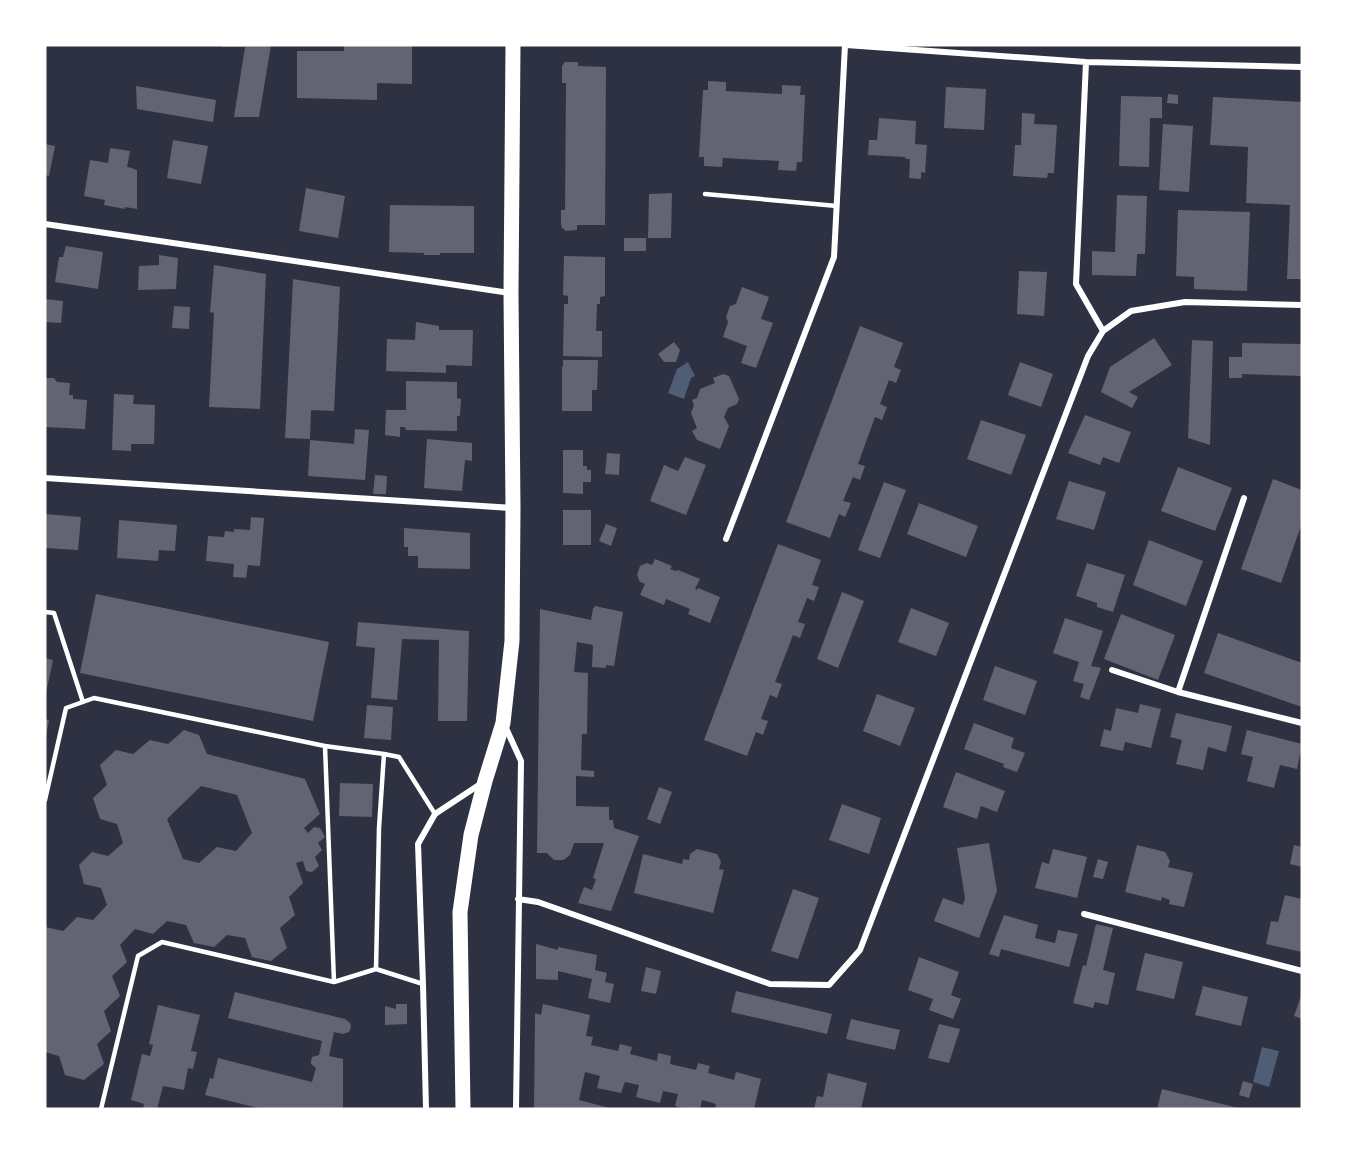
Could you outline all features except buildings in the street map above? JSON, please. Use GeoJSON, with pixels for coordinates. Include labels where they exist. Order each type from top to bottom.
{"type":"FeatureCollection","features":[{"type":"Feature","properties":{"kind":"main road"},"geometry":{"type":"LineString","coordinates":[[463,1109],[460,912],[471,835],[503,723],[512,641],[513,45]]}},
{"type":"Feature","properties":{"kind":"street"},"geometry":{"type":"LineString","coordinates":[[726,539],[834,257],[845,45],[1086,62],[1302,67]]}},
{"type":"Feature","properties":{"kind":"street"},"geometry":{"type":"LineString","coordinates":[[1086,62],[1076,284],[1103,331]]}},
{"type":"Feature","properties":{"kind":"street"},"geometry":{"type":"LineString","coordinates":[[45,224],[511,293]]}},
{"type":"Feature","properties":{"kind":"street"},"geometry":{"type":"LineString","coordinates":[[518,899],[538,902],[770,984],[829,985],[860,950],[1088,356],[1103,331],[1131,311],[1185,302],[1302,305]]}},
{"type":"Feature","properties":{"kind":"street"},"geometry":{"type":"LineString","coordinates":[[45,478],[513,508]]}},
{"type":"Feature","properties":{"kind":"street"},"geometry":{"type":"LineString","coordinates":[[1178,692],[1244,498]]}},
{"type":"Feature","properties":{"kind":"street"},"geometry":{"type":"LineString","coordinates":[[1112,670],[1178,692],[1302,723]]}},
{"type":"Feature","properties":{"kind":"street"},"geometry":{"type":"LineString","coordinates":[[503,723],[521,761],[516,1109]]}},
{"type":"Feature","properties":{"kind":"street"},"geometry":{"type":"LineString","coordinates":[[426,1109],[418,844],[435,814],[485,781]]}},
{"type":"Feature","properties":{"kind":"street"},"geometry":{"type":"LineString","coordinates":[[1084,914],[1302,971]]}},
{"type":"Feature","properties":{"kind":"lane"},"geometry":{"type":"LineString","coordinates":[[705,194],[837,206]]}},
{"type":"Feature","properties":{"kind":"lane"},"geometry":{"type":"LineString","coordinates":[[45,612],[54,613],[83,702]]}},
{"type":"Feature","properties":{"kind":"lane"},"geometry":{"type":"LineString","coordinates":[[45,800],[66,708],[94,698],[325,746],[399,757],[435,814]]}},
{"type":"Feature","properties":{"kind":"lane"},"geometry":{"type":"LineString","coordinates":[[325,746],[334,982]]}},
{"type":"Feature","properties":{"kind":"lane"},"geometry":{"type":"LineString","coordinates":[[376,969],[379,828],[384,754]]}},
{"type":"Feature","properties":{"kind":"lane"},"geometry":{"type":"LineString","coordinates":[[101,1109],[138,956],[162,942],[334,982],[376,969],[423,984]]}},
{"type":"Feature","properties":{"kind":"water"},"geometry":{"type":"Polygon","coordinates":[[[688,362],[695,376],[691,378],[684,399],[668,393],[677,369],[688,362]]]}},
{"type":"Feature","properties":{"kind":"water"},"geometry":{"type":"Polygon","coordinates":[[[1262,1047],[1279,1051],[1269,1087],[1253,1082],[1262,1047]]]}}]}
